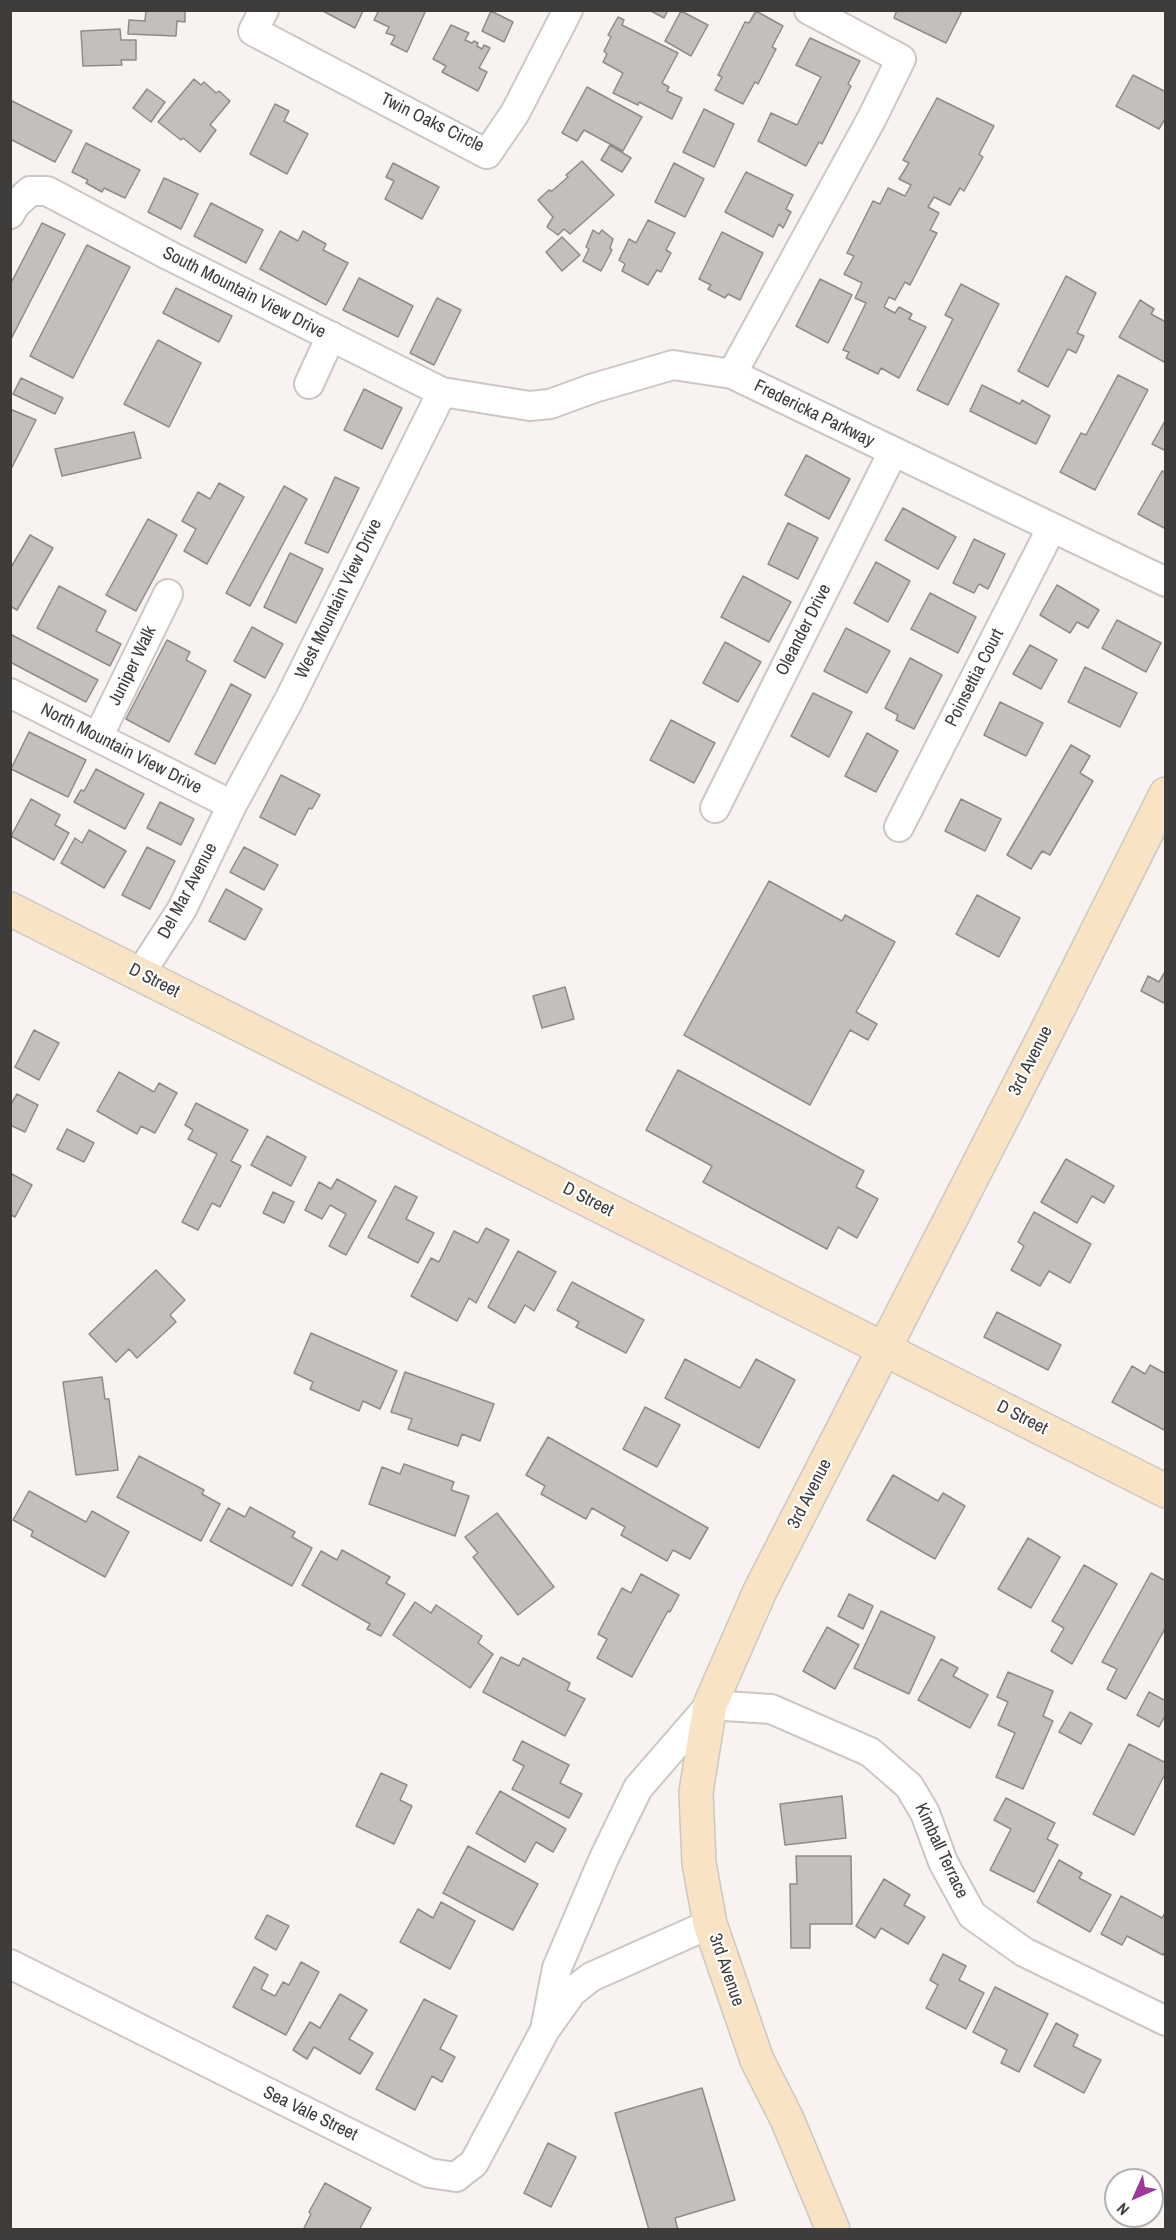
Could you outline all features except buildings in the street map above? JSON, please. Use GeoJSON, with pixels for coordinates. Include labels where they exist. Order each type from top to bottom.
{"type":"FeatureCollection","features":[{"type":"Feature","properties":{"kind":"main road","name":"3rd Avenue"},"geometry":{"type":"LineString","coordinates":[[833,2229],[787,2119],[757,2060],[710,1924],[699,1863],[696,1792],[711,1705],[760,1591],[1166,794]]}},
{"type":"Feature","properties":{"kind":"main road","name":"D Street"},"geometry":{"type":"LineString","coordinates":[[10,909],[1166,1491]]}},
{"type":"Feature","properties":{"kind":"street","name":"Twin Oaks Circle"},"geometry":{"type":"LineString","coordinates":[[264,10],[253,31],[487,154],[515,112],[568,10]]}},
{"type":"Feature","properties":{"kind":"street"},"geometry":{"type":"LineString","coordinates":[[732,374],[873,118],[901,59],[809,10]]}},
{"type":"Feature","properties":{"kind":"street","name":"South Mountain View Drive"},"geometry":{"type":"LineString","coordinates":[[10,214],[15,205],[30,191],[47,191],[442,392]]}},
{"type":"Feature","properties":{"kind":"street"},"geometry":{"type":"LineString","coordinates":[[309,384],[331,336]]}},
{"type":"Feature","properties":{"kind":"street","name":"Fredericka Parkway"},"geometry":{"type":"LineString","coordinates":[[442,392],[530,406],[550,404],[594,388],[673,365],[732,374],[1051,529],[1166,582]]}},
{"type":"Feature","properties":{"kind":"street","name":"West Mountain View Drive"},"geometry":{"type":"LineString","coordinates":[[232,805],[288,702],[442,392]]}},
{"type":"Feature","properties":{"kind":"street","name":"Oleander Drive"},"geometry":{"type":"LineString","coordinates":[[715,808],[893,452]]}},
{"type":"Feature","properties":{"kind":"street","name":"Poinsettia Court"},"geometry":{"type":"LineString","coordinates":[[899,827],[1051,529]]}},
{"type":"Feature","properties":{"kind":"street","name":"Juniper Walk"},"geometry":{"type":"LineString","coordinates":[[98,737],[168,594]]}},
{"type":"Feature","properties":{"kind":"street","name":"North Mountain View Drive"},"geometry":{"type":"LineString","coordinates":[[10,693],[232,805]]}},
{"type":"Feature","properties":{"kind":"street","name":"Del Mar Avenue"},"geometry":{"type":"LineString","coordinates":[[140,974],[182,909],[232,805]]}},
{"type":"Feature","properties":{"kind":"street","name":"Kimball Terrace"},"geometry":{"type":"LineString","coordinates":[[711,1705],[771,1709],[870,1752],[909,1786],[925,1813],[943,1862],[972,1915],[1024,1952],[1166,2021]]}},
{"type":"Feature","properties":{"kind":"street","name":"Sea Vale Street"},"geometry":{"type":"LineString","coordinates":[[545,2030],[556,1968],[604,1858],[638,1788],[711,1705]]}},
{"type":"Feature","properties":{"kind":"street","name":"Sea Vale Street"},"geometry":{"type":"LineString","coordinates":[[10,1964],[429,2173],[456,2177],[474,2163],[545,2030],[572,1992],[591,1977],[710,1924]]}}]}
